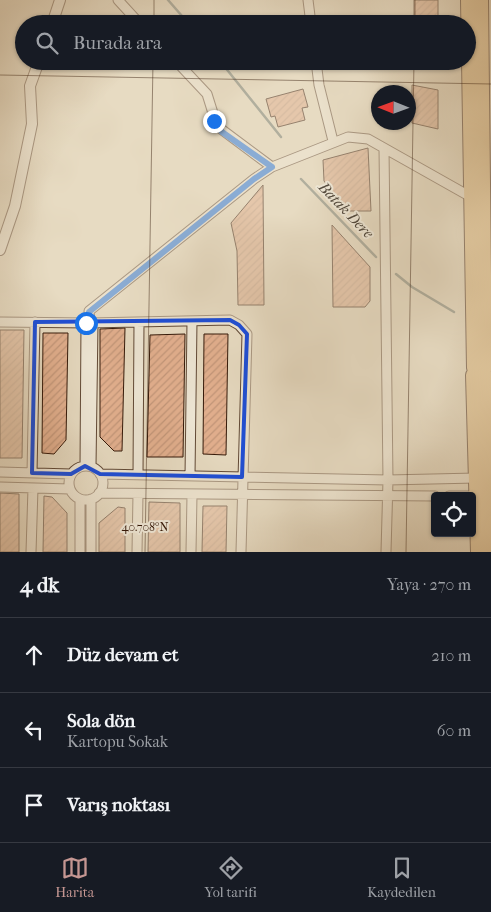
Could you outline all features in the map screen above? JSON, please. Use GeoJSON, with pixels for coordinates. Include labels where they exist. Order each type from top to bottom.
{"type":"FeatureCollection","features":[{"type":"Feature","properties":{"kind":"highway"},"geometry":{"type":"LineString","coordinates":[[468,0],[468,15]]}},
{"type":"Feature","properties":{"kind":"highway"},"geometry":{"type":"LineString","coordinates":[[476,492],[479,371],[488,302],[488,231],[481,0]]}},
{"type":"Feature","properties":{"kind":"highway"},"geometry":{"type":"LineString","coordinates":[[469,70],[479,371],[488,464],[488,552]]}},
{"type":"Feature","properties":{"kind":"highway"},"geometry":{"type":"LineString","coordinates":[[476,496],[478,552]]}},
{"type":"Feature","properties":{"kind":"street"},"geometry":{"type":"LineString","coordinates":[[55,15],[60,0]]}},
{"type":"Feature","properties":{"kind":"street"},"geometry":{"type":"LineString","coordinates":[[118,0],[132,15]]}},
{"type":"Feature","properties":{"kind":"street"},"geometry":{"type":"LineString","coordinates":[[308,0],[310,15]]}},
{"type":"Feature","properties":{"kind":"street"},"geometry":{"type":"LineString","coordinates":[[0,250],[15,206],[32,124],[30,86],[36,70]]}},
{"type":"Feature","properties":{"kind":"street"},"geometry":{"type":"LineString","coordinates":[[184,70],[207,94],[217,126],[272,167]]}},
{"type":"Feature","properties":{"kind":"street"},"geometry":{"type":"LineString","coordinates":[[317,70],[319,86],[333,141]]}},
{"type":"Feature","properties":{"kind":"street"},"geometry":{"type":"LineString","coordinates":[[88,466],[89,312],[254,179],[272,167],[348,136],[368,139],[472,197]]}},
{"type":"Feature","properties":{"kind":"street"},"geometry":{"type":"LineString","coordinates":[[384,148],[388,480],[386,552]]}},
{"type":"Feature","properties":{"kind":"street"},"geometry":{"type":"LineString","coordinates":[[0,322],[89,323],[230,320],[239,324],[246,334],[241,552]]}},
{"type":"Feature","properties":{"kind":"street"},"geometry":{"type":"LineString","coordinates":[[190,476],[192,321]]}},
{"type":"Feature","properties":{"kind":"street"},"geometry":{"type":"LineString","coordinates":[[32,473],[35,322]]}},
{"type":"Feature","properties":{"kind":"street"},"geometry":{"type":"LineString","coordinates":[[138,322],[138,474]]}},
{"type":"Feature","properties":{"kind":"street"},"geometry":{"type":"LineString","coordinates":[[88,466],[100,474],[388,480],[476,478]]}},
{"type":"Feature","properties":{"kind":"street"},"geometry":{"type":"LineString","coordinates":[[0,472],[71,474],[88,466]]}},
{"type":"Feature","properties":{"kind":"street"},"geometry":{"type":"LineString","coordinates":[[70,489],[71,474]]}},
{"type":"Feature","properties":{"kind":"street"},"geometry":{"type":"LineString","coordinates":[[0,487],[70,489],[80,499],[91,499],[99,493],[102,487],[100,474]]}},
{"type":"Feature","properties":{"kind":"street"},"geometry":{"type":"LineString","coordinates":[[31,552],[33,488]]}},
{"type":"Feature","properties":{"kind":"street"},"geometry":{"type":"LineString","coordinates":[[99,493],[242,496],[431,496]]}},
{"type":"Feature","properties":{"kind":"street"},"geometry":{"type":"LineString","coordinates":[[137,552],[138,494]]}},
{"type":"Feature","properties":{"kind":"street"},"geometry":{"type":"LineString","coordinates":[[191,552],[192,495]]}},
{"type":"Feature","properties":{"kind":"street"},"geometry":{"type":"LineString","coordinates":[[80,499],[80,552]]}},
{"type":"Feature","properties":{"kind":"street"},"geometry":{"type":"LineString","coordinates":[[91,499],[91,552]]}},
{"type":"Feature","properties":{"kind":"highlighted area"},"geometry":{"type":"Polygon","coordinates":[[[230,320],[239,325],[247,334],[242,477],[100,474],[85,466],[71,474],[32,473],[35,322],[230,320]]]}},
{"type":"Feature","properties":{"kind":"building"},"geometry":{"type":"Polygon","coordinates":[[[414,0],[438,0],[438,15],[414,15],[414,0]]]}},
{"type":"Feature","properties":{"kind":"building"},"geometry":{"type":"Polygon","coordinates":[[[416,86],[438,90],[438,129],[416,124],[416,86]]]}},
{"type":"Feature","properties":{"kind":"building"},"geometry":{"type":"Polygon","coordinates":[[[303,89],[308,107],[302,108],[305,120],[278,127],[275,116],[271,117],[266,99],[303,89]]]}},
{"type":"Feature","properties":{"kind":"building"},"geometry":{"type":"Polygon","coordinates":[[[368,148],[371,211],[347,211],[324,181],[323,160],[368,148]]]}},
{"type":"Feature","properties":{"kind":"building"},"geometry":{"type":"Polygon","coordinates":[[[263,185],[264,305],[238,305],[237,251],[231,223],[263,185]]]}},
{"type":"Feature","properties":{"kind":"building"},"geometry":{"type":"Polygon","coordinates":[[[332,225],[370,267],[370,301],[365,307],[333,307],[332,225]]]}},
{"type":"Feature","properties":{"kind":"building"},"geometry":{"type":"Polygon","coordinates":[[[125,328],[122,451],[114,451],[100,437],[100,329],[125,328]]]}},
{"type":"Feature","properties":{"kind":"building"},"geometry":{"type":"Polygon","coordinates":[[[0,330],[24,330],[22,458],[0,458],[0,330]]]}},
{"type":"Feature","properties":{"kind":"building"},"geometry":{"type":"Polygon","coordinates":[[[43,333],[68,333],[66,440],[54,454],[42,453],[43,333]]]}},
{"type":"Feature","properties":{"kind":"building"},"geometry":{"type":"Polygon","coordinates":[[[185,334],[183,457],[147,457],[150,335],[185,334]]]}},
{"type":"Feature","properties":{"kind":"building"},"geometry":{"type":"Polygon","coordinates":[[[204,334],[228,334],[226,455],[203,454],[204,334]]]}},
{"type":"Feature","properties":{"kind":"building"},"geometry":{"type":"Polygon","coordinates":[[[0,493],[19,494],[19,552],[0,552],[0,493]]]}},
{"type":"Feature","properties":{"kind":"building"},"geometry":{"type":"Polygon","coordinates":[[[44,496],[52,497],[67,513],[67,552],[43,552],[44,496]]]}},
{"type":"Feature","properties":{"kind":"building"},"geometry":{"type":"Polygon","coordinates":[[[149,502],[180,503],[180,552],[148,552],[149,502]]]}},
{"type":"Feature","properties":{"kind":"building"},"geometry":{"type":"Polygon","coordinates":[[[203,506],[227,506],[226,552],[202,552],[203,506]]]}},
{"type":"Feature","properties":{"kind":"building"},"geometry":{"type":"Polygon","coordinates":[[[118,507],[125,508],[125,552],[99,552],[99,523],[118,507]]]}},
{"type":"Feature","properties":{"kind":"waterway","name":"Batak Dere"},"geometry":{"type":"LineString","coordinates":[[168,0],[181,15]]}},
{"type":"Feature","properties":{"kind":"waterway","name":"Batak Dere"},"geometry":{"type":"LineString","coordinates":[[227,70],[281,137]]}},
{"type":"Feature","properties":{"kind":"waterway","name":"Batak Dere"},"geometry":{"type":"LineString","coordinates":[[301,179],[376,257]]}},
{"type":"Feature","properties":{"kind":"waterway","name":"Batak Dere"},"geometry":{"type":"LineString","coordinates":[[396,274],[412,287],[454,312]]}},
{"type":"Feature","properties":{"kind":"route"},"geometry":{"type":"LineString","coordinates":[[86,323],[90,323],[89,312],[254,179],[272,167],[232,140],[222,132],[214,121]]}}]}
